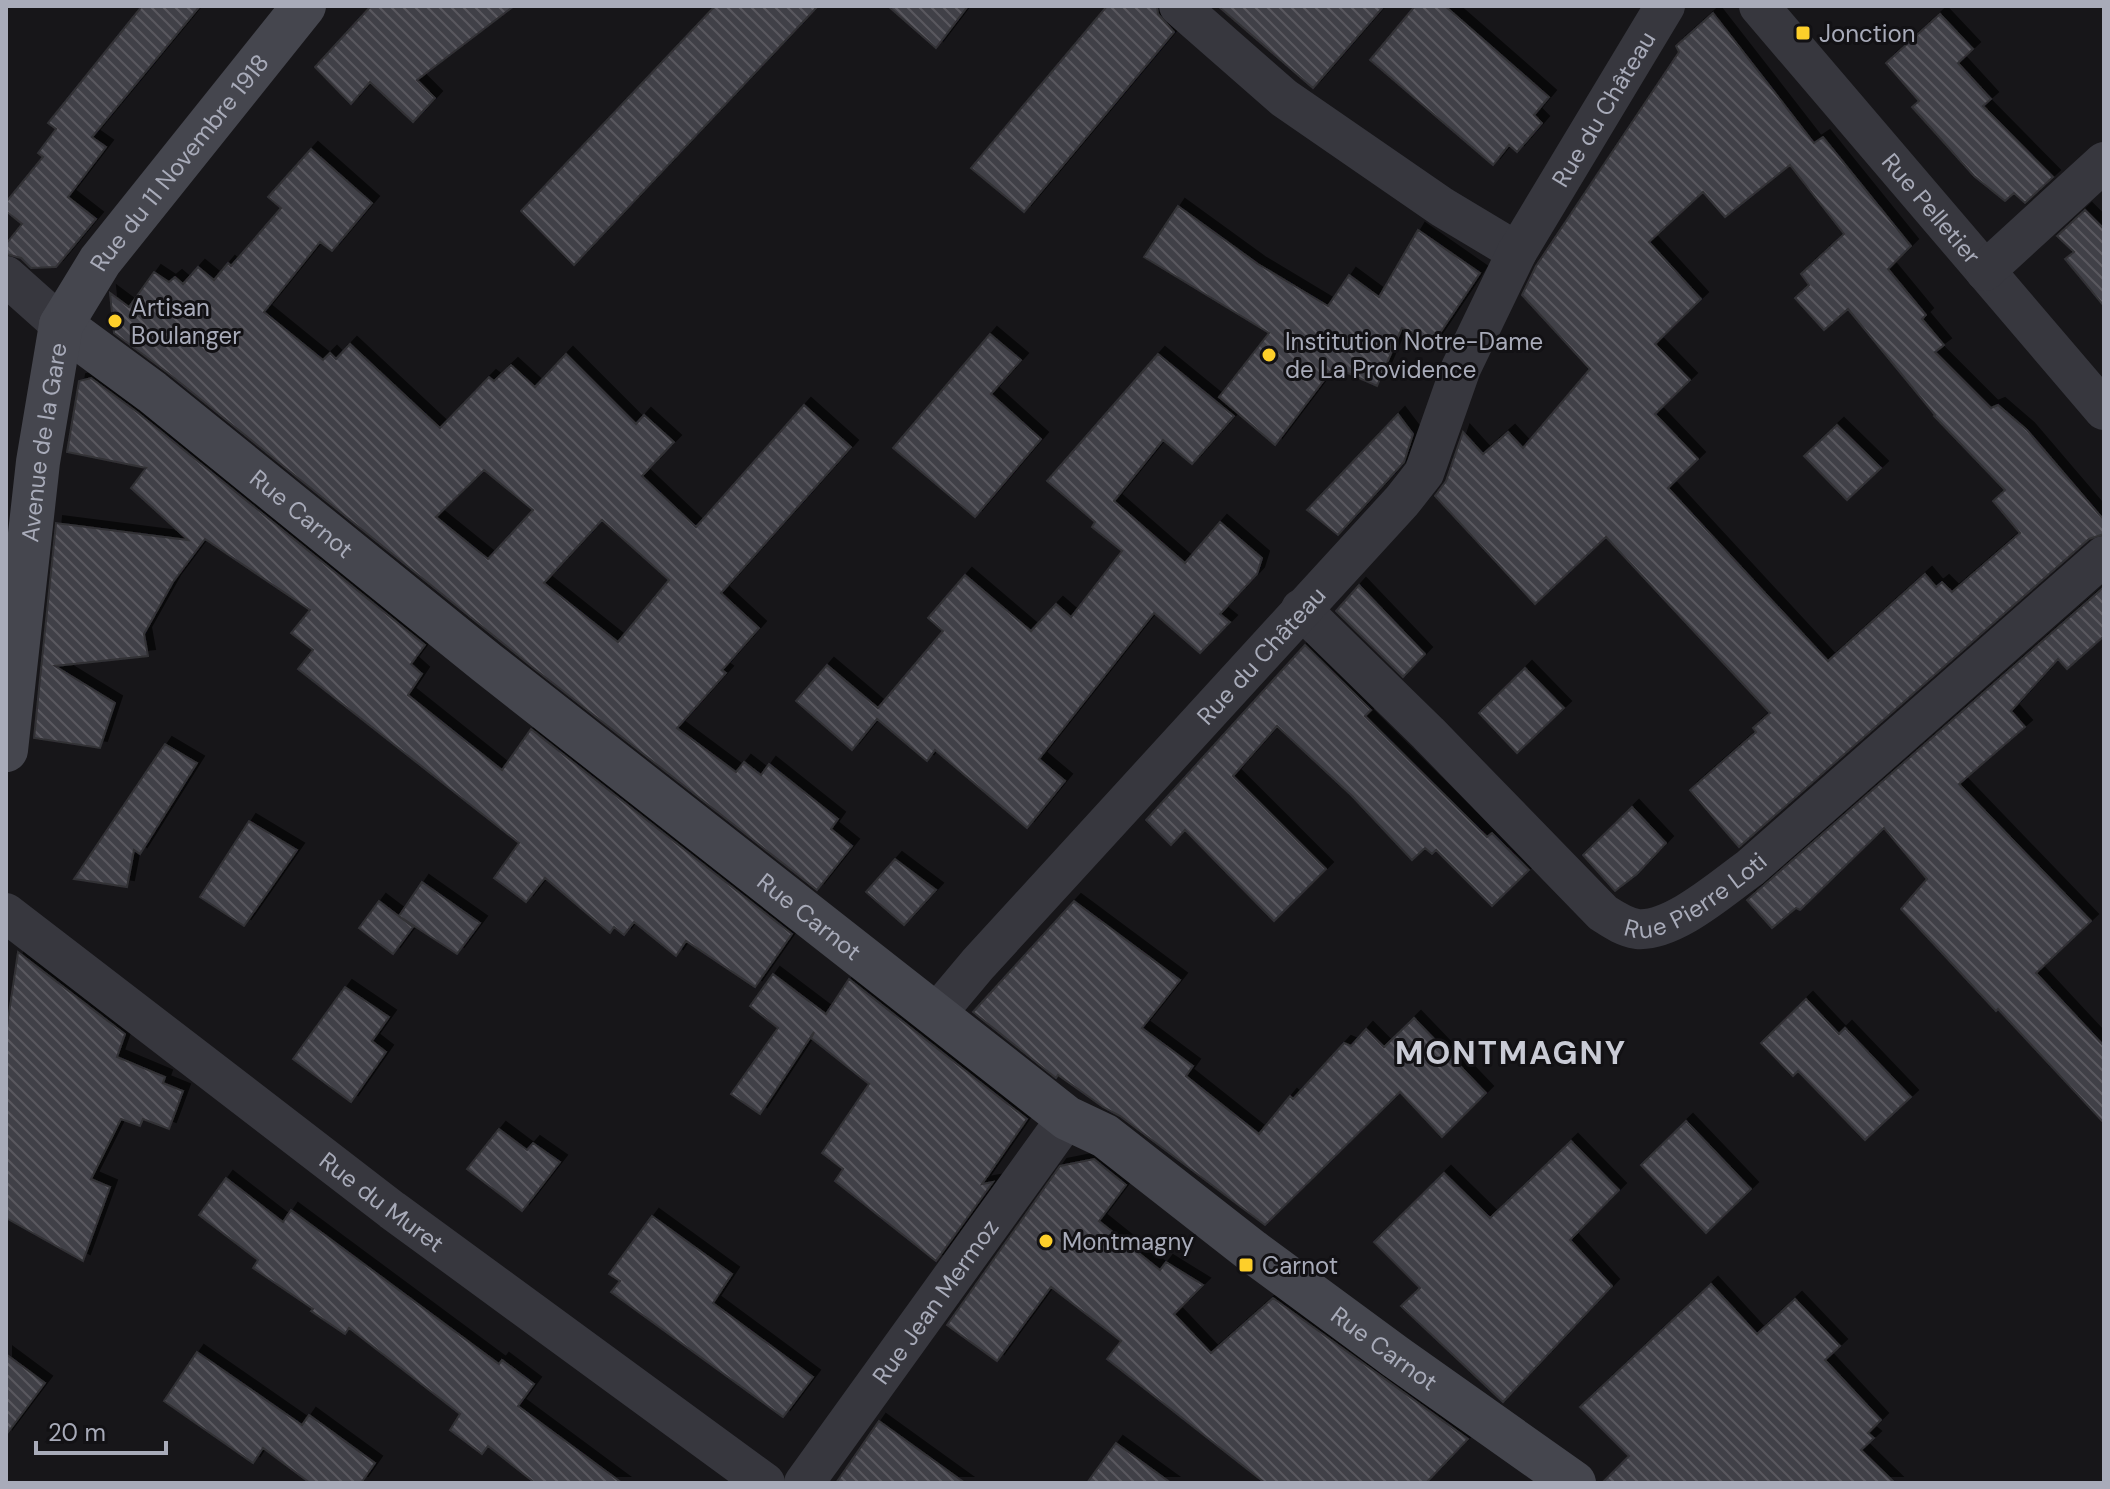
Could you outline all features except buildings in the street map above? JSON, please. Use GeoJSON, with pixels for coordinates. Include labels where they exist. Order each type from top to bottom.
{"type":"FeatureCollection","features":[{"type":"Feature","properties":{"kind":"main road","name":"Rue du 11 Novembre 1918"},"geometry":{"type":"LineString","coordinates":[[61,325],[100,261],[304,6]]}},
{"type":"Feature","properties":{"kind":"main road","name":"Avenue de la Gare"},"geometry":{"type":"LineString","coordinates":[[6,750],[38,462],[61,325]]}},
{"type":"Feature","properties":{"kind":"main road","name":"Rue Carnot"},"geometry":{"type":"LineString","coordinates":[[61,325],[152,392],[463,644],[1067,1118],[1105,1136],[1288,1277],[1574,1483]]}},
{"type":"Feature","properties":{"kind":"street"},"geometry":{"type":"LineString","coordinates":[[1179,6],[1284,98],[1442,207],[1517,252]]}},
{"type":"Feature","properties":{"kind":"street","name":"Rue du Château"},"geometry":{"type":"LineString","coordinates":[[936,1014],[988,952],[1402,501],[1424,473],[1461,368],[1517,252],[1665,6]]}},
{"type":"Feature","properties":{"kind":"street","name":"Rue Pelletier"},"geometry":{"type":"LineString","coordinates":[[1759,6],[2104,410]]}},
{"type":"Feature","properties":{"kind":"street"},"geometry":{"type":"LineString","coordinates":[[1985,271],[2104,162]]}},
{"type":"Feature","properties":{"kind":"street"},"geometry":{"type":"LineString","coordinates":[[6,276],[61,325]]}},
{"type":"Feature","properties":{"kind":"street","name":"Rue Pierre Loti"},"geometry":{"type":"LineString","coordinates":[[1301,609],[1428,733],[1603,913],[1624,926],[1639,929],[1660,926],[1691,910],[1750,868],[2104,556]]}},
{"type":"Feature","properties":{"kind":"street","name":"Rue du Muret"},"geometry":{"type":"LineString","coordinates":[[6,913],[392,1210],[765,1483]]}},
{"type":"Feature","properties":{"kind":"street","name":"Rue Jean Mermoz"},"geometry":{"type":"LineString","coordinates":[[804,1483],[1067,1118]]}},
{"type":"Feature","properties":{"kind":"place","name":"Jonction"},"geometry":{"type":"Point","coordinates":[1803,33]}},
{"type":"Feature","properties":{"kind":"place","name":"Artisan Boulanger"},"geometry":{"type":"Point","coordinates":[115,321]}},
{"type":"Feature","properties":{"kind":"place","name":"Institution Notre-Dame de La Providence"},"geometry":{"type":"Point","coordinates":[1269,355]}},
{"type":"Feature","properties":{"kind":"place","name":"Montmagny"},"geometry":{"type":"Point","coordinates":[1046,1241]}},
{"type":"Feature","properties":{"kind":"place","name":"Carnot"},"geometry":{"type":"Point","coordinates":[1246,1265]}},
{"type":"Feature","properties":{"kind":"district","name":"MONTMAGNY"},"geometry":{"type":"Point","coordinates":[1511,1053]}}]}
